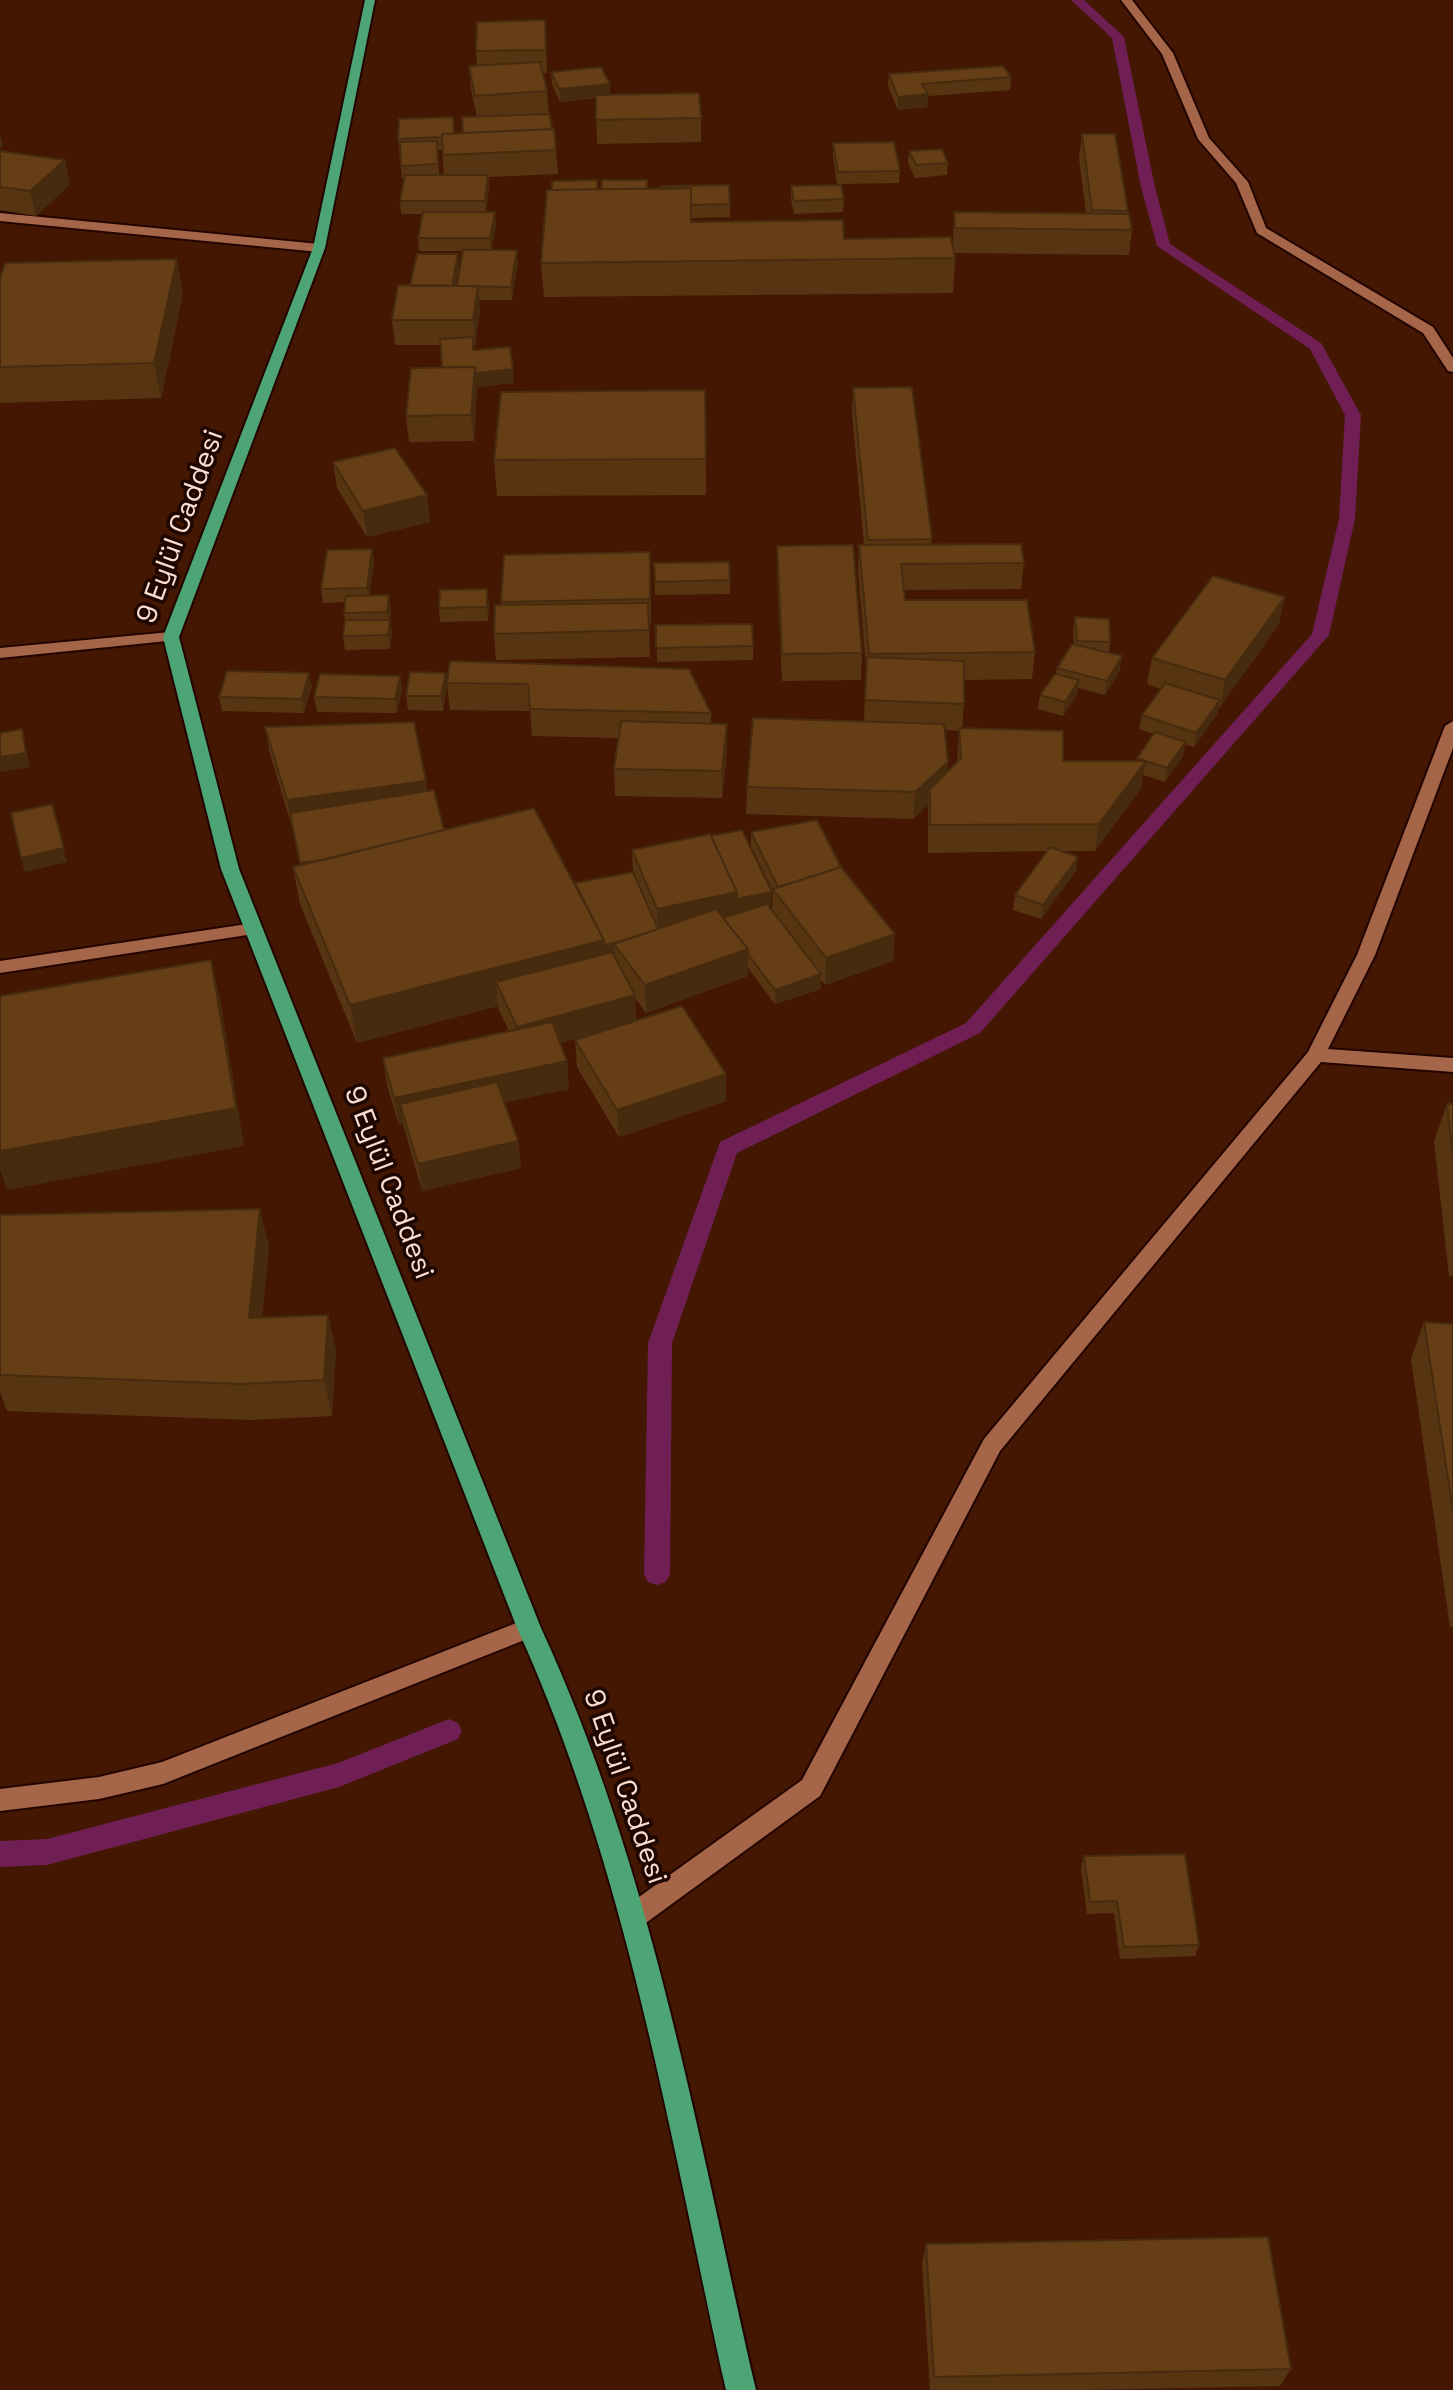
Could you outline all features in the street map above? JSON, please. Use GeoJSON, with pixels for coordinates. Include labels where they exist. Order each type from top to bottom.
{"type":"FeatureCollection","features":[{"type":"Feature","properties":{"kind":"main road","name":"9 Eylül Caddesi"},"geometry":{"type":"LineString","coordinates":[[370,0],[319,248],[171,637],[230,869],[529,1628],[565,1706],[634,1916],[741,2390]]}},
{"type":"Feature","properties":{"kind":"street"},"geometry":{"type":"LineString","coordinates":[[1126,0],[1167,53],[1204,139],[1242,182],[1261,230],[1428,330],[1453,368]]}},
{"type":"Feature","properties":{"kind":"street"},"geometry":{"type":"LineString","coordinates":[[0,217],[319,248]]}},
{"type":"Feature","properties":{"kind":"street"},"geometry":{"type":"LineString","coordinates":[[0,653],[171,637]]}},
{"type":"Feature","properties":{"kind":"street"},"geometry":{"type":"LineString","coordinates":[[634,1916],[811,1788],[992,1445],[1316,1055],[1366,955],[1453,726]]}},
{"type":"Feature","properties":{"kind":"street"},"geometry":{"type":"LineString","coordinates":[[0,967],[254,929]]}},
{"type":"Feature","properties":{"kind":"street"},"geometry":{"type":"LineString","coordinates":[[1316,1055],[1453,1065]]}},
{"type":"Feature","properties":{"kind":"street"},"geometry":{"type":"LineString","coordinates":[[0,1800],[99,1788],[163,1773],[529,1628]]}},
{"type":"Feature","properties":{"kind":"building"},"geometry":{"type":"Polygon","coordinates":[[[545,20],[546,50],[476,51],[477,22],[545,20]]]}},
{"type":"Feature","properties":{"kind":"building"},"geometry":{"type":"Polygon","coordinates":[[[540,62],[547,91],[475,96],[469,66],[540,62]]]}},
{"type":"Feature","properties":{"kind":"building"},"geometry":{"type":"Polygon","coordinates":[[[1003,66],[1011,77],[922,84],[928,94],[898,97],[889,74],[1003,66]]]}},
{"type":"Feature","properties":{"kind":"building"},"geometry":{"type":"Polygon","coordinates":[[[601,67],[610,84],[559,89],[551,72],[601,67]]]}},
{"type":"Feature","properties":{"kind":"building"},"geometry":{"type":"Polygon","coordinates":[[[699,93],[701,118],[596,120],[596,95],[699,93]]]}},
{"type":"Feature","properties":{"kind":"building"},"geometry":{"type":"Polygon","coordinates":[[[550,114],[552,129],[463,133],[462,117],[550,114]]]}},
{"type":"Feature","properties":{"kind":"building"},"geometry":{"type":"Polygon","coordinates":[[[453,117],[454,134],[398,139],[399,119],[453,117]]]}},
{"type":"Feature","properties":{"kind":"building"},"geometry":{"type":"Polygon","coordinates":[[[554,129],[556,150],[443,155],[442,134],[554,129]]]}},
{"type":"Feature","properties":{"kind":"building"},"geometry":{"type":"Polygon","coordinates":[[[1082,134],[1115,134],[1128,211],[1092,210],[1082,134]]]}},
{"type":"Feature","properties":{"kind":"building"},"geometry":{"type":"Polygon","coordinates":[[[437,141],[438,164],[401,166],[400,142],[437,141]]]}},
{"type":"Feature","properties":{"kind":"building"},"geometry":{"type":"Polygon","coordinates":[[[894,142],[900,171],[838,172],[833,143],[894,142]]]}},
{"type":"Feature","properties":{"kind":"building"},"geometry":{"type":"Polygon","coordinates":[[[942,149],[948,163],[916,165],[909,151],[942,149]]]}},
{"type":"Feature","properties":{"kind":"building"},"geometry":{"type":"Polygon","coordinates":[[[0,151],[65,160],[30,191],[0,187],[0,151]]]}},
{"type":"Feature","properties":{"kind":"building"},"geometry":{"type":"Polygon","coordinates":[[[405,175],[488,175],[485,201],[400,201],[405,175]]]}},
{"type":"Feature","properties":{"kind":"building"},"geometry":{"type":"Polygon","coordinates":[[[597,180],[597,189],[552,190],[552,181],[597,180]]]}},
{"type":"Feature","properties":{"kind":"building"},"geometry":{"type":"Polygon","coordinates":[[[602,180],[647,180],[647,189],[601,189],[602,180]]]}},
{"type":"Feature","properties":{"kind":"building"},"geometry":{"type":"Polygon","coordinates":[[[729,185],[730,204],[691,205],[691,188],[660,189],[660,186],[729,185]]]}},
{"type":"Feature","properties":{"kind":"building"},"geometry":{"type":"Polygon","coordinates":[[[841,185],[844,199],[794,201],[791,186],[841,185]]]}},
{"type":"Feature","properties":{"kind":"building"},"geometry":{"type":"Polygon","coordinates":[[[691,188],[691,222],[843,220],[844,239],[951,237],[955,258],[541,263],[547,190],[691,188]]]}},
{"type":"Feature","properties":{"kind":"building"},"geometry":{"type":"Polygon","coordinates":[[[423,212],[495,212],[490,238],[418,238],[423,212]]]}},
{"type":"Feature","properties":{"kind":"building"},"geometry":{"type":"Polygon","coordinates":[[[954,212],[1129,214],[1132,230],[955,228],[954,212]]]}},
{"type":"Feature","properties":{"kind":"building"},"geometry":{"type":"Polygon","coordinates":[[[463,250],[517,250],[511,287],[457,286],[463,250]]]}},
{"type":"Feature","properties":{"kind":"building"},"geometry":{"type":"Polygon","coordinates":[[[417,254],[458,254],[452,286],[410,286],[417,254]]]}},
{"type":"Feature","properties":{"kind":"building"},"geometry":{"type":"Polygon","coordinates":[[[177,259],[154,363],[0,367],[0,279],[5,263],[177,259]]]}},
{"type":"Feature","properties":{"kind":"building"},"geometry":{"type":"Polygon","coordinates":[[[398,285],[478,286],[473,320],[392,320],[398,285]]]}},
{"type":"Feature","properties":{"kind":"building"},"geometry":{"type":"Polygon","coordinates":[[[473,337],[473,350],[510,347],[513,369],[476,373],[475,367],[442,367],[440,339],[473,337]]]}},
{"type":"Feature","properties":{"kind":"building"},"geometry":{"type":"Polygon","coordinates":[[[475,367],[471,415],[406,416],[411,368],[475,367]]]}},
{"type":"Feature","properties":{"kind":"building"},"geometry":{"type":"Polygon","coordinates":[[[912,387],[932,539],[868,540],[853,388],[912,387]]]}},
{"type":"Feature","properties":{"kind":"building"},"geometry":{"type":"Polygon","coordinates":[[[705,390],[706,459],[494,460],[501,392],[705,390]]]}},
{"type":"Feature","properties":{"kind":"building"},"geometry":{"type":"Polygon","coordinates":[[[395,448],[427,495],[363,511],[333,462],[395,448]]]}},
{"type":"Feature","properties":{"kind":"building"},"geometry":{"type":"Polygon","coordinates":[[[1021,544],[1024,563],[901,564],[905,600],[1027,600],[1035,652],[869,654],[859,545],[1021,544]]]}},
{"type":"Feature","properties":{"kind":"building"},"geometry":{"type":"Polygon","coordinates":[[[853,545],[862,653],[782,654],[777,546],[853,545]]]}},
{"type":"Feature","properties":{"kind":"building"},"geometry":{"type":"Polygon","coordinates":[[[372,549],[367,588],[321,589],[327,550],[372,549]]]}},
{"type":"Feature","properties":{"kind":"building"},"geometry":{"type":"Polygon","coordinates":[[[650,552],[650,599],[501,602],[504,555],[650,552]]]}},
{"type":"Feature","properties":{"kind":"building"},"geometry":{"type":"Polygon","coordinates":[[[729,562],[730,580],[655,582],[654,563],[729,562]]]}},
{"type":"Feature","properties":{"kind":"building"},"geometry":{"type":"Polygon","coordinates":[[[1213,576],[1285,597],[1225,680],[1152,658],[1213,576]]]}},
{"type":"Feature","properties":{"kind":"building"},"geometry":{"type":"Polygon","coordinates":[[[487,589],[487,607],[439,608],[440,590],[487,589]]]}},
{"type":"Feature","properties":{"kind":"building"},"geometry":{"type":"Polygon","coordinates":[[[389,595],[387,612],[344,613],[346,596],[389,595]]]}},
{"type":"Feature","properties":{"kind":"building"},"geometry":{"type":"Polygon","coordinates":[[[648,603],[649,630],[494,634],[495,605],[648,603]]]}},
{"type":"Feature","properties":{"kind":"building"},"geometry":{"type":"Polygon","coordinates":[[[1075,617],[1109,619],[1110,642],[1077,641],[1075,617]]]}},
{"type":"Feature","properties":{"kind":"building"},"geometry":{"type":"Polygon","coordinates":[[[345,620],[390,620],[388,635],[343,636],[345,620]]]}},
{"type":"Feature","properties":{"kind":"building"},"geometry":{"type":"Polygon","coordinates":[[[752,624],[753,646],[656,648],[656,625],[752,624]]]}},
{"type":"Feature","properties":{"kind":"building"},"geometry":{"type":"Polygon","coordinates":[[[1072,644],[1122,656],[1107,681],[1057,668],[1072,644]]]}},
{"type":"Feature","properties":{"kind":"building"},"geometry":{"type":"Polygon","coordinates":[[[867,657],[964,661],[964,704],[865,700],[867,657]]]}},
{"type":"Feature","properties":{"kind":"building"},"geometry":{"type":"Polygon","coordinates":[[[450,661],[689,669],[711,713],[530,709],[528,684],[447,683],[450,661]]]}},
{"type":"Feature","properties":{"kind":"building"},"geometry":{"type":"Polygon","coordinates":[[[227,671],[309,673],[302,699],[219,697],[227,671]]]}},
{"type":"Feature","properties":{"kind":"building"},"geometry":{"type":"Polygon","coordinates":[[[410,672],[446,673],[441,696],[406,696],[410,672]]]}},
{"type":"Feature","properties":{"kind":"building"},"geometry":{"type":"Polygon","coordinates":[[[320,674],[400,676],[395,699],[314,697],[320,674]]]}},
{"type":"Feature","properties":{"kind":"building"},"geometry":{"type":"Polygon","coordinates":[[[1055,674],[1079,680],[1065,702],[1040,695],[1055,674]]]}},
{"type":"Feature","properties":{"kind":"building"},"geometry":{"type":"Polygon","coordinates":[[[1165,683],[1220,700],[1196,733],[1142,715],[1165,683]]]}},
{"type":"Feature","properties":{"kind":"building"},"geometry":{"type":"Polygon","coordinates":[[[753,718],[944,724],[948,762],[915,792],[747,787],[753,718]]]}},
{"type":"Feature","properties":{"kind":"building"},"geometry":{"type":"Polygon","coordinates":[[[621,721],[727,724],[722,771],[614,769],[621,721]]]}},
{"type":"Feature","properties":{"kind":"building"},"geometry":{"type":"Polygon","coordinates":[[[414,722],[426,781],[287,800],[265,727],[414,722]]]}},
{"type":"Feature","properties":{"kind":"building"},"geometry":{"type":"Polygon","coordinates":[[[959,728],[1063,731],[1063,761],[1146,761],[1099,824],[930,825],[930,789],[961,758],[959,728]]]}},
{"type":"Feature","properties":{"kind":"building"},"geometry":{"type":"Polygon","coordinates":[[[22,729],[26,753],[0,757],[0,733],[22,729]]]}},
{"type":"Feature","properties":{"kind":"building"},"geometry":{"type":"Polygon","coordinates":[[[1155,732],[1186,742],[1167,768],[1137,758],[1155,732]]]}},
{"type":"Feature","properties":{"kind":"building"},"geometry":{"type":"Polygon","coordinates":[[[434,790],[444,830],[300,863],[290,813],[434,790]]]}},
{"type":"Feature","properties":{"kind":"building"},"geometry":{"type":"Polygon","coordinates":[[[52,804],[64,848],[21,858],[11,813],[52,804]]]}},
{"type":"Feature","properties":{"kind":"building"},"geometry":{"type":"Polygon","coordinates":[[[534,808],[604,940],[350,1005],[293,867],[534,808]]]}},
{"type":"Feature","properties":{"kind":"building"},"geometry":{"type":"Polygon","coordinates":[[[817,820],[841,867],[778,887],[751,832],[817,820]]]}},
{"type":"Feature","properties":{"kind":"building"},"geometry":{"type":"Polygon","coordinates":[[[742,830],[772,892],[737,899],[737,892],[711,836],[742,830]]]}},
{"type":"Feature","properties":{"kind":"building"},"geometry":{"type":"Polygon","coordinates":[[[710,834],[737,892],[657,909],[632,850],[710,834]]]}},
{"type":"Feature","properties":{"kind":"building"},"geometry":{"type":"Polygon","coordinates":[[[1050,847],[1078,857],[1043,905],[1015,895],[1050,847]]]}},
{"type":"Feature","properties":{"kind":"building"},"geometry":{"type":"Polygon","coordinates":[[[841,867],[895,934],[826,958],[773,889],[841,867]]]}},
{"type":"Feature","properties":{"kind":"building"},"geometry":{"type":"Polygon","coordinates":[[[633,872],[658,929],[604,945],[575,883],[633,872]]]}},
{"type":"Feature","properties":{"kind":"building"},"geometry":{"type":"Polygon","coordinates":[[[767,904],[821,974],[775,990],[723,918],[767,904]]]}},
{"type":"Feature","properties":{"kind":"building"},"geometry":{"type":"Polygon","coordinates":[[[716,909],[748,949],[645,985],[614,944],[716,909]]]}},
{"type":"Feature","properties":{"kind":"building"},"geometry":{"type":"Polygon","coordinates":[[[612,952],[635,995],[517,1027],[496,982],[612,952]]]}},
{"type":"Feature","properties":{"kind":"building"},"geometry":{"type":"Polygon","coordinates":[[[211,960],[236,1108],[0,1151],[0,996],[211,960]]]}},
{"type":"Feature","properties":{"kind":"building"},"geometry":{"type":"Polygon","coordinates":[[[682,1006],[726,1074],[617,1110],[575,1040],[682,1006]]]}},
{"type":"Feature","properties":{"kind":"building"},"geometry":{"type":"Polygon","coordinates":[[[552,1022],[567,1061],[394,1098],[383,1058],[552,1022]]]}},
{"type":"Feature","properties":{"kind":"building"},"geometry":{"type":"Polygon","coordinates":[[[497,1082],[518,1141],[418,1164],[400,1104],[497,1082]]]}},
{"type":"Feature","properties":{"kind":"building"},"geometry":{"type":"Polygon","coordinates":[[[1447,1104],[1453,1104],[1453,1157],[1447,1104]]]}},
{"type":"Feature","properties":{"kind":"building"},"geometry":{"type":"Polygon","coordinates":[[[260,1209],[249,1318],[328,1315],[324,1380],[242,1384],[0,1375],[0,1215],[260,1209]]]}},
{"type":"Feature","properties":{"kind":"building"},"geometry":{"type":"Polygon","coordinates":[[[1424,1322],[1453,1324],[1453,1511],[1424,1322]]]}},
{"type":"Feature","properties":{"kind":"building"},"geometry":{"type":"Polygon","coordinates":[[[1185,1854],[1199,1945],[1124,1947],[1117,1901],[1090,1902],[1084,1856],[1185,1854]]]}},
{"type":"Feature","properties":{"kind":"building"},"geometry":{"type":"Polygon","coordinates":[[[1268,2237],[1291,2369],[934,2377],[926,2244],[1268,2237]]]}},
{"type":"Feature","properties":{"kind":"waterway"},"geometry":{"type":"LineString","coordinates":[[657,1574],[660,1343],[728,1148],[973,1028],[1320,635],[1347,519],[1353,415],[1316,346],[1164,246],[1148,187],[1118,37],[1077,0]]}},
{"type":"Feature","properties":{"kind":"waterway"},"geometry":{"type":"LineString","coordinates":[[0,1854],[47,1852],[339,1775],[449,1731]]}}]}
